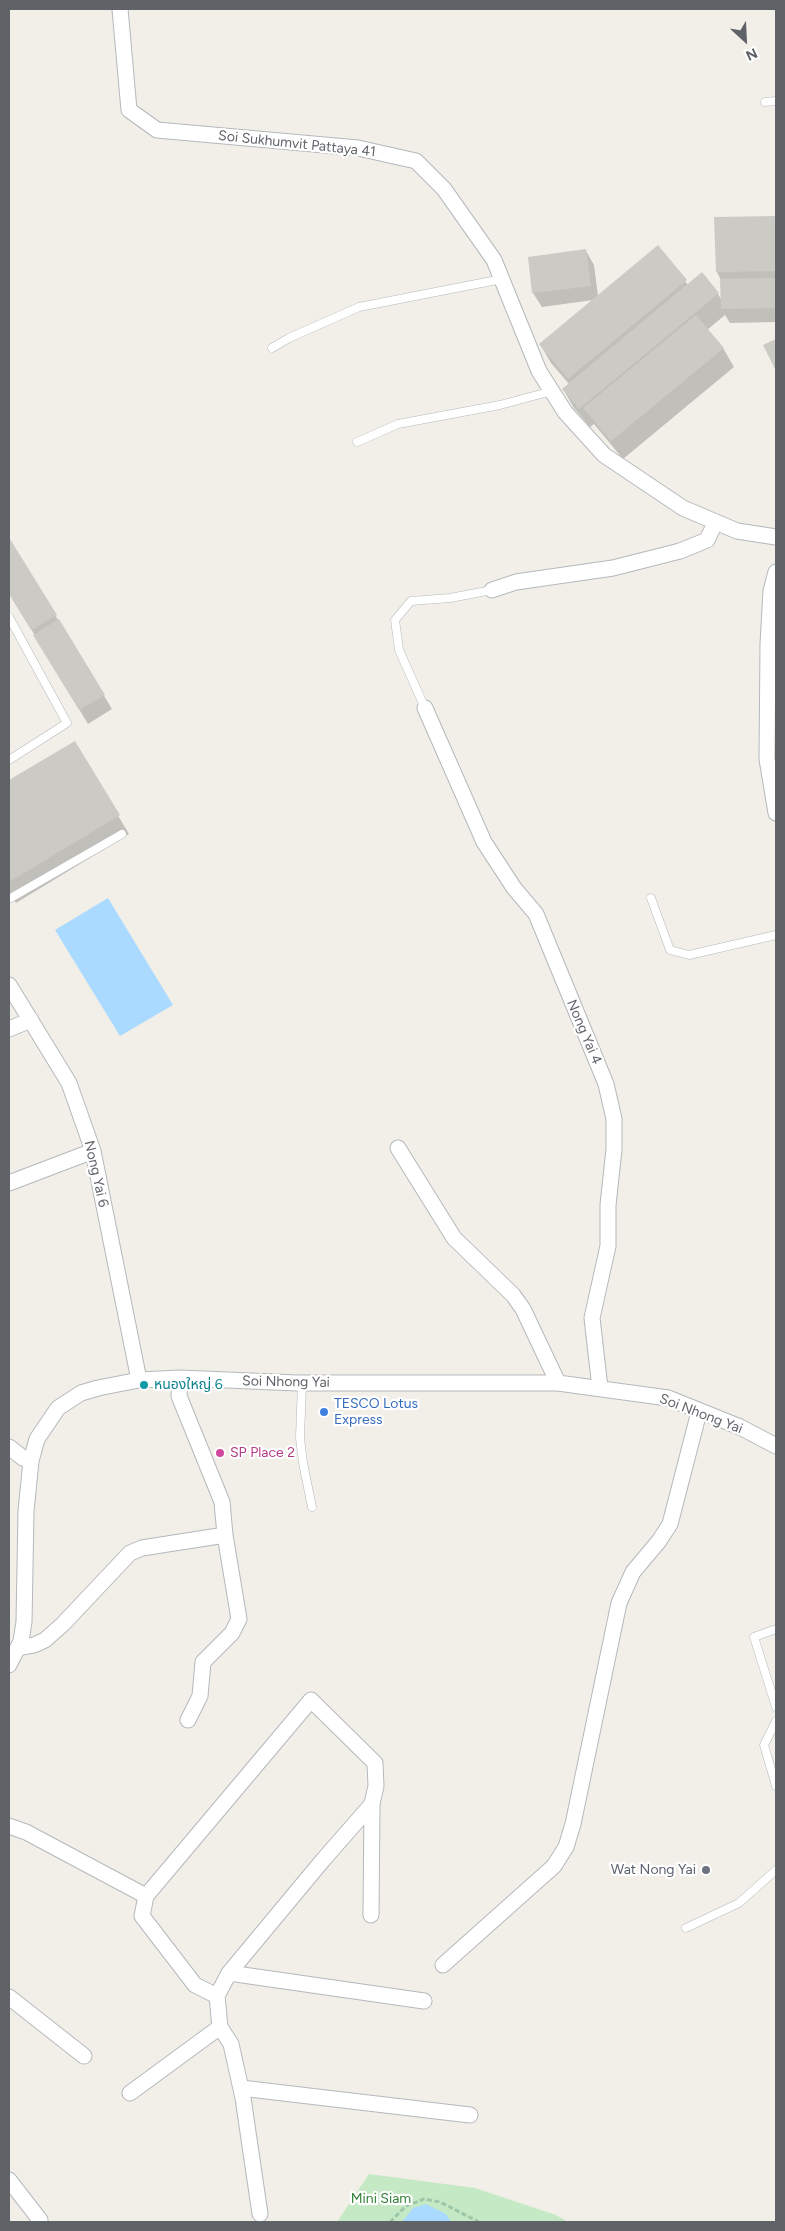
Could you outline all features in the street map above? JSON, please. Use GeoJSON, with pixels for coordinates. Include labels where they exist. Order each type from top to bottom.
{"type":"FeatureCollection","features":[{"type":"Feature","properties":{"kind":"street","name":"Soi Sukhumvit Pattaya 41"},"geometry":{"type":"LineString","coordinates":[[120,9],[129,110],[157,130],[358,148],[416,161],[444,189],[494,260],[539,371],[565,412],[604,455],[683,508],[737,531],[776,537]]}},
{"type":"Feature","properties":{"kind":"street"},"geometry":{"type":"LineString","coordinates":[[492,590],[516,582],[613,568],[680,551],[707,540],[715,523]]}},
{"type":"Feature","properties":{"kind":"street"},"geometry":{"type":"LineString","coordinates":[[776,572],[771,591],[772,644],[767,759],[773,776],[776,813]]}},
{"type":"Feature","properties":{"kind":"street","name":"Nong Yai 4"},"geometry":{"type":"LineString","coordinates":[[424,708],[484,842],[514,888],[536,914],[606,1084],[614,1119],[614,1149],[608,1204],[608,1246],[592,1318],[600,1388]]}},
{"type":"Feature","properties":{"kind":"street","name":"Nong Yai 6"},"geometry":{"type":"LineString","coordinates":[[9,985],[70,1083],[93,1151],[139,1380]]}},
{"type":"Feature","properties":{"kind":"street"},"geometry":{"type":"LineString","coordinates":[[9,1029],[31,1020]]}},
{"type":"Feature","properties":{"kind":"street"},"geometry":{"type":"LineString","coordinates":[[398,1148],[454,1238],[513,1295],[523,1309],[558,1383]]}},
{"type":"Feature","properties":{"kind":"street"},"geometry":{"type":"LineString","coordinates":[[9,1183],[93,1151]]}},
{"type":"Feature","properties":{"kind":"street"},"geometry":{"type":"LineString","coordinates":[[180,1378],[179,1396],[222,1502],[225,1535],[239,1619],[232,1633],[203,1662],[200,1696],[188,1720]]}},
{"type":"Feature","properties":{"kind":"street","name":"Soi Nhong Yai"},"geometry":{"type":"LineString","coordinates":[[9,1665],[18,1648],[24,1622],[26,1511],[31,1461],[37,1439],[58,1408],[82,1393],[98,1388],[139,1380],[180,1378],[302,1383],[558,1383],[668,1398],[740,1427],[776,1446]]}},
{"type":"Feature","properties":{"kind":"street"},"geometry":{"type":"LineString","coordinates":[[443,1966],[554,1866],[566,1847],[619,1602],[634,1572],[670,1524],[699,1412]]}},
{"type":"Feature","properties":{"kind":"street"},"geometry":{"type":"LineString","coordinates":[[9,1448],[31,1461]]}},
{"type":"Feature","properties":{"kind":"street"},"geometry":{"type":"LineString","coordinates":[[18,1648],[34,1645],[45,1640],[63,1624],[130,1553],[142,1548],[225,1535]]}},
{"type":"Feature","properties":{"kind":"street"},"geometry":{"type":"LineString","coordinates":[[217,1996],[196,1985],[142,1916],[146,1896],[312,1700],[375,1763],[376,1786],[372,1804],[371,1915]]}},
{"type":"Feature","properties":{"kind":"street"},"geometry":{"type":"LineString","coordinates":[[260,2214],[241,2088],[231,2044],[220,2027],[217,1996],[229,1973],[372,1804]]}},
{"type":"Feature","properties":{"kind":"street"},"geometry":{"type":"LineString","coordinates":[[9,1826],[26,1832],[146,1896]]}},
{"type":"Feature","properties":{"kind":"street"},"geometry":{"type":"LineString","coordinates":[[229,1973],[424,2001]]}},
{"type":"Feature","properties":{"kind":"street"},"geometry":{"type":"LineString","coordinates":[[9,1997],[84,2056]]}},
{"type":"Feature","properties":{"kind":"street"},"geometry":{"type":"LineString","coordinates":[[130,2093],[220,2027]]}},
{"type":"Feature","properties":{"kind":"street"},"geometry":{"type":"LineString","coordinates":[[241,2088],[470,2114]]}},
{"type":"Feature","properties":{"kind":"street"},"geometry":{"type":"LineString","coordinates":[[9,2180],[40,2220]]}},
{"type":"Feature","properties":{"kind":"lane"},"geometry":{"type":"LineString","coordinates":[[764,102],[776,101]]}},
{"type":"Feature","properties":{"kind":"lane"},"geometry":{"type":"LineString","coordinates":[[272,348],[289,338],[359,307],[502,279]]}},
{"type":"Feature","properties":{"kind":"lane"},"geometry":{"type":"LineString","coordinates":[[357,442],[398,424],[500,405],[552,391]]}},
{"type":"Feature","properties":{"kind":"lane"},"geometry":{"type":"LineString","coordinates":[[424,708],[399,650],[395,620],[411,601],[450,598],[492,590]]}},
{"type":"Feature","properties":{"kind":"lane"},"geometry":{"type":"LineString","coordinates":[[9,617],[67,723],[9,760]]}},
{"type":"Feature","properties":{"kind":"lane"},"geometry":{"type":"LineString","coordinates":[[9,899],[122,834]]}},
{"type":"Feature","properties":{"kind":"lane"},"geometry":{"type":"LineString","coordinates":[[651,898],[670,950],[689,955],[776,935]]}},
{"type":"Feature","properties":{"kind":"lane"},"geometry":{"type":"LineString","coordinates":[[302,1383],[300,1438],[312,1507]]}},
{"type":"Feature","properties":{"kind":"lane"},"geometry":{"type":"LineString","coordinates":[[776,1630],[754,1637],[776,1707]]}},
{"type":"Feature","properties":{"kind":"lane"},"geometry":{"type":"LineString","coordinates":[[776,1722],[764,1745],[776,1786]]}},
{"type":"Feature","properties":{"kind":"lane"},"geometry":{"type":"LineString","coordinates":[[686,1928],[739,1903],[776,1870]]}},
{"type":"Feature","properties":{"kind":"path"},"geometry":{"type":"LineString","coordinates":[[390,2222],[406,2206],[424,2198],[440,2202],[479,2222]]}},
{"type":"Feature","properties":{"kind":"green space","name":"Mini Siam"},"geometry":{"type":"Polygon","coordinates":[[[369,2174],[475,2188],[556,2215],[568,2222],[337,2222],[369,2174]]]}},
{"type":"Feature","properties":{"kind":"water"},"geometry":{"type":"Polygon","coordinates":[[[108,898],[173,1005],[120,1036],[55,930],[108,898]]]}},
{"type":"Feature","properties":{"kind":"water"},"geometry":{"type":"Polygon","coordinates":[[[426,2204],[446,2214],[451,2222],[402,2222],[413,2208],[426,2204]]]}},
{"type":"Feature","properties":{"kind":"building"},"geometry":{"type":"Polygon","coordinates":[[[776,216],[776,271],[716,272],[714,217],[776,216]]]}},
{"type":"Feature","properties":{"kind":"building"},"geometry":{"type":"Polygon","coordinates":[[[658,245],[687,280],[568,379],[539,344],[658,245]]]}},
{"type":"Feature","properties":{"kind":"building"},"geometry":{"type":"Polygon","coordinates":[[[586,249],[591,286],[532,293],[528,257],[586,249]]]}},
{"type":"Feature","properties":{"kind":"building"},"geometry":{"type":"Polygon","coordinates":[[[702,272],[719,293],[579,409],[562,389],[702,272]]]}},
{"type":"Feature","properties":{"kind":"building"},"geometry":{"type":"Polygon","coordinates":[[[776,278],[776,308],[721,309],[720,279],[776,278]]]}},
{"type":"Feature","properties":{"kind":"building"},"geometry":{"type":"Polygon","coordinates":[[[696,315],[724,348],[611,441],[583,408],[696,315]]]}},
{"type":"Feature","properties":{"kind":"building"},"geometry":{"type":"Polygon","coordinates":[[[776,339],[776,371],[763,345],[776,339]]]}},
{"type":"Feature","properties":{"kind":"building"},"geometry":{"type":"Polygon","coordinates":[[[10,539],[57,615],[31,630],[9,594],[10,539]]]}},
{"type":"Feature","properties":{"kind":"building"},"geometry":{"type":"Polygon","coordinates":[[[59,619],[105,695],[79,710],[33,635],[59,619]]]}},
{"type":"Feature","properties":{"kind":"building"},"geometry":{"type":"Polygon","coordinates":[[[75,741],[120,815],[9,882],[9,780],[75,741]]]}},
{"type":"Feature","properties":{"kind":"place","name":"หนองใหญ่ 6"},"geometry":{"type":"Point","coordinates":[144,1385]}},
{"type":"Feature","properties":{"kind":"place","name":"TESCO Lotus Express"},"geometry":{"type":"Point","coordinates":[324,1412]}},
{"type":"Feature","properties":{"kind":"place","name":"SP Place 2"},"geometry":{"type":"Point","coordinates":[220,1453]}},
{"type":"Feature","properties":{"kind":"place","name":"Wat Nong Yai"},"geometry":{"type":"Point","coordinates":[706,1870]}}]}
